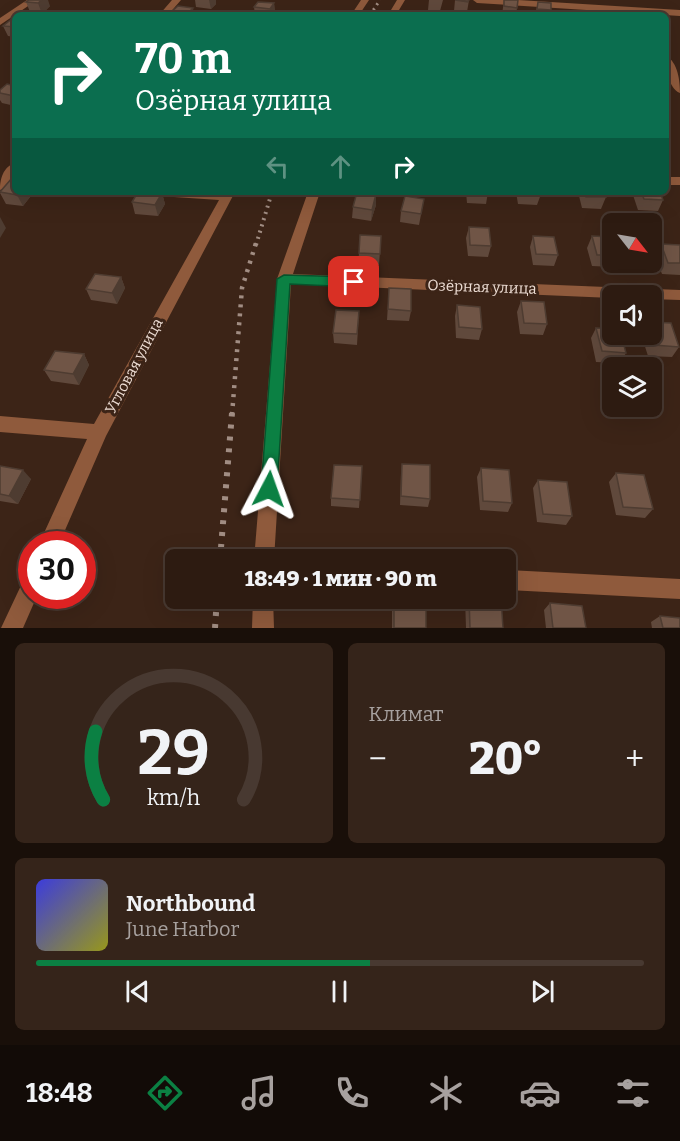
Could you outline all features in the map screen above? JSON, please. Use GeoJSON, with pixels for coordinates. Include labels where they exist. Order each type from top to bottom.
{"type":"FeatureCollection","features":[{"type":"Feature","properties":{"kind":"street"},"geometry":{"type":"LineString","coordinates":[[15,12],[33,0]]}},
{"type":"Feature","properties":{"kind":"street"},"geometry":{"type":"LineString","coordinates":[[166,12],[177,0]]}},
{"type":"Feature","properties":{"kind":"street"},"geometry":{"type":"LineString","coordinates":[[477,0],[633,12]]}},
{"type":"Feature","properties":{"kind":"street"},"geometry":{"type":"LineString","coordinates":[[669,66],[676,86]]}},
{"type":"Feature","properties":{"kind":"street"},"geometry":{"type":"LineString","coordinates":[[0,186],[10,169]]}},
{"type":"Feature","properties":{"kind":"street","name":"Угловая улица"},"geometry":{"type":"LineString","coordinates":[[55,531],[99,432],[226,195]]}},
{"type":"Feature","properties":{"kind":"street"},"geometry":{"type":"LineString","coordinates":[[265,549],[284,279],[313,195]]}},
{"type":"Feature","properties":{"kind":"street","name":"Озёрная улица"},"geometry":{"type":"LineString","coordinates":[[284,279],[680,295]]}},
{"type":"Feature","properties":{"kind":"street"},"geometry":{"type":"LineString","coordinates":[[0,424],[99,432]]}},
{"type":"Feature","properties":{"kind":"street"},"geometry":{"type":"LineString","coordinates":[[516,581],[680,589]]}},
{"type":"Feature","properties":{"kind":"street"},"geometry":{"type":"LineString","coordinates":[[12,628],[21,609]]}},
{"type":"Feature","properties":{"kind":"street"},"geometry":{"type":"LineString","coordinates":[[263,609],[263,628]]}},
{"type":"Feature","properties":{"kind":"building"},"geometry":{"type":"Polygon","coordinates":[[[42,0],[38,3],[26,2],[42,0]]]}},
{"type":"Feature","properties":{"kind":"building"},"geometry":{"type":"Polygon","coordinates":[[[504,0],[518,0],[517,8],[504,6],[504,0]]]}},
{"type":"Feature","properties":{"kind":"building"},"geometry":{"type":"Polygon","coordinates":[[[258,2],[274,3],[270,9],[254,7],[258,2]]]}},
{"type":"Feature","properties":{"kind":"building"},"geometry":{"type":"Polygon","coordinates":[[[538,2],[551,3],[551,10],[537,9],[538,2]]]}},
{"type":"Feature","properties":{"kind":"building"},"geometry":{"type":"Polygon","coordinates":[[[178,6],[193,8],[189,12],[171,12],[178,6]]]}},
{"type":"Feature","properties":{"kind":"building"},"geometry":{"type":"Polygon","coordinates":[[[12,19],[12,27],[3,26],[12,19]]]}},
{"type":"Feature","properties":{"kind":"building"},"geometry":{"type":"Polygon","coordinates":[[[7,84],[12,85],[12,96],[0,93],[0,90],[7,84]]]}},
{"type":"Feature","properties":{"kind":"building"},"geometry":{"type":"Polygon","coordinates":[[[12,178],[12,194],[0,192],[12,178]]]}},
{"type":"Feature","properties":{"kind":"building"},"geometry":{"type":"Polygon","coordinates":[[[136,195],[161,195],[155,205],[132,202],[136,195]]]}},
{"type":"Feature","properties":{"kind":"building"},"geometry":{"type":"Polygon","coordinates":[[[356,195],[376,195],[372,210],[353,207],[356,195]]]}},
{"type":"Feature","properties":{"kind":"building"},"geometry":{"type":"Polygon","coordinates":[[[586,195],[605,195],[606,197],[586,197],[586,195]]]}},
{"type":"Feature","properties":{"kind":"building"},"geometry":{"type":"Polygon","coordinates":[[[642,195],[661,195],[663,200],[644,199],[642,195]]]}},
{"type":"Feature","properties":{"kind":"building"},"geometry":{"type":"Polygon","coordinates":[[[405,196],[424,199],[421,214],[401,211],[405,196]]]}},
{"type":"Feature","properties":{"kind":"building"},"geometry":{"type":"Polygon","coordinates":[[[469,227],[489,228],[491,246],[470,245],[469,227]]]}},
{"type":"Feature","properties":{"kind":"building"},"geometry":{"type":"Polygon","coordinates":[[[360,235],[381,236],[380,254],[359,253],[360,235]]]}},
{"type":"Feature","properties":{"kind":"building"},"geometry":{"type":"Polygon","coordinates":[[[533,236],[554,237],[558,255],[536,254],[533,236]]]}},
{"type":"Feature","properties":{"kind":"building"},"geometry":{"type":"Polygon","coordinates":[[[592,236],[602,236],[602,255],[597,255],[592,236]]]}},
{"type":"Feature","properties":{"kind":"building"},"geometry":{"type":"Polygon","coordinates":[[[662,244],[680,245],[680,263],[668,263],[662,244]]]}},
{"type":"Feature","properties":{"kind":"building"},"geometry":{"type":"Polygon","coordinates":[[[95,274],[121,277],[112,293],[86,289],[95,274]]]}},
{"type":"Feature","properties":{"kind":"building"},"geometry":{"type":"Polygon","coordinates":[[[389,288],[411,289],[411,311],[388,309],[389,288]]]}},
{"type":"Feature","properties":{"kind":"building"},"geometry":{"type":"Polygon","coordinates":[[[521,301],[544,302],[547,324],[524,323],[521,301]]]}},
{"type":"Feature","properties":{"kind":"building"},"geometry":{"type":"Polygon","coordinates":[[[457,305],[480,307],[482,329],[459,327],[457,305]]]}},
{"type":"Feature","properties":{"kind":"building"},"geometry":{"type":"Polygon","coordinates":[[[336,310],[359,311],[357,334],[333,333],[336,310]]]}},
{"type":"Feature","properties":{"kind":"building"},"geometry":{"type":"Polygon","coordinates":[[[662,323],[671,323],[679,347],[654,345],[662,345],[662,323]]]}},
{"type":"Feature","properties":{"kind":"building"},"geometry":{"type":"Polygon","coordinates":[[[596,328],[602,328],[602,345],[624,345],[626,353],[602,351],[596,328]]]}},
{"type":"Feature","properties":{"kind":"building"},"geometry":{"type":"Polygon","coordinates":[[[55,351],[84,354],[73,374],[44,370],[55,351]]]}},
{"type":"Feature","properties":{"kind":"building"},"geometry":{"type":"Polygon","coordinates":[[[402,464],[430,465],[430,499],[401,496],[402,464]]]}},
{"type":"Feature","properties":{"kind":"building"},"geometry":{"type":"Polygon","coordinates":[[[334,465],[362,466],[360,500],[331,498],[334,465]]]}},
{"type":"Feature","properties":{"kind":"building"},"geometry":{"type":"Polygon","coordinates":[[[0,466],[23,470],[9,496],[0,494],[0,466]]]}},
{"type":"Feature","properties":{"kind":"building"},"geometry":{"type":"Polygon","coordinates":[[[481,468],[509,470],[512,503],[483,501],[481,468]]]}},
{"type":"Feature","properties":{"kind":"building"},"geometry":{"type":"Polygon","coordinates":[[[616,473],[644,475],[653,509],[623,507],[616,473]]]}},
{"type":"Feature","properties":{"kind":"building"},"geometry":{"type":"Polygon","coordinates":[[[538,480],[567,482],[572,516],[543,514],[538,480]]]}},
{"type":"Feature","properties":{"kind":"building"},"geometry":{"type":"Polygon","coordinates":[[[550,603],[582,606],[586,628],[553,628],[550,603]]]}},
{"type":"Feature","properties":{"kind":"building"},"geometry":{"type":"Polygon","coordinates":[[[394,609],[426,609],[426,628],[394,628],[394,609]]]}},
{"type":"Feature","properties":{"kind":"building"},"geometry":{"type":"Polygon","coordinates":[[[469,609],[502,609],[503,628],[470,628],[469,609]]]}},
{"type":"Feature","properties":{"kind":"building"},"geometry":{"type":"Polygon","coordinates":[[[660,616],[680,618],[680,628],[663,628],[660,616]]]}},
{"type":"Feature","properties":{"kind":"railway"},"geometry":{"type":"LineString","coordinates":[[372,12],[380,0]]}},
{"type":"Feature","properties":{"kind":"railway"},"geometry":{"type":"LineString","coordinates":[[256,245],[271,195]]}},
{"type":"Feature","properties":{"kind":"railway"},"geometry":{"type":"LineString","coordinates":[[232,415],[242,288],[256,243]]}},
{"type":"Feature","properties":{"kind":"railway"},"geometry":{"type":"LineString","coordinates":[[221,549],[232,413]]}},
{"type":"Feature","properties":{"kind":"railway"},"geometry":{"type":"LineString","coordinates":[[215,628],[216,609]]}},
{"type":"Feature","properties":{"kind":"route"},"geometry":{"type":"LineString","coordinates":[[269,489],[284,279],[354,282]]}}]}
